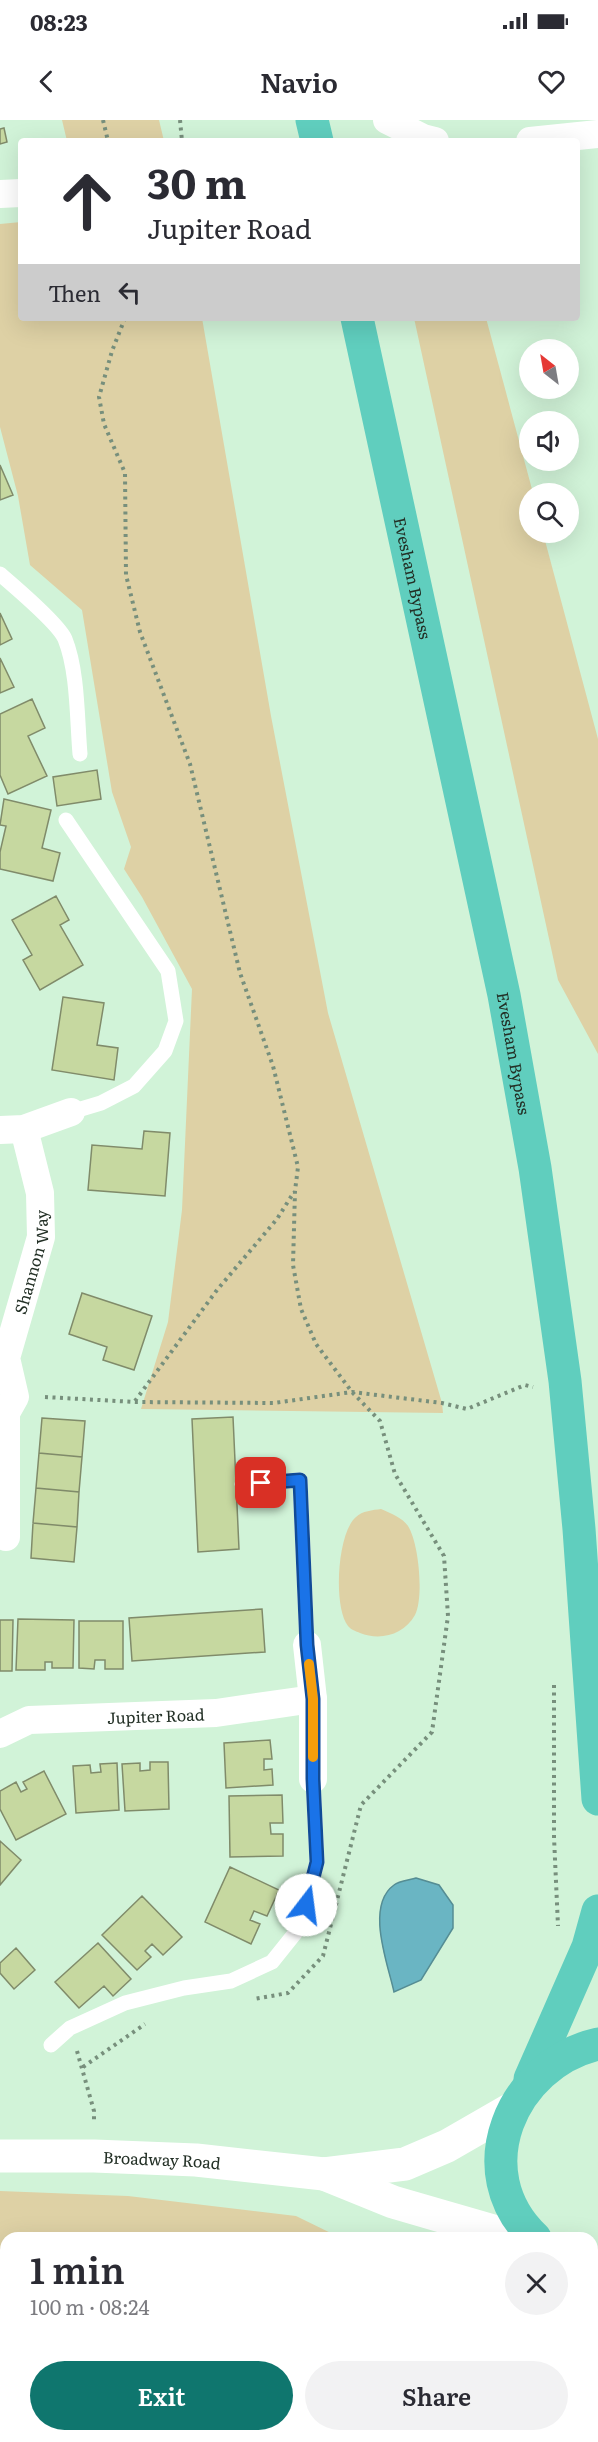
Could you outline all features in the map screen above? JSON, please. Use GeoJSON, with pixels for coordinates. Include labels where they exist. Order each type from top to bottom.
{"type":"FeatureCollection","features":[{"type":"Feature","properties":{"kind":"highway"},"geometry":{"type":"LineString","coordinates":[[312,120],[316,138]]}},
{"type":"Feature","properties":{"kind":"highway","name":"Evesham Bypass"},"geometry":{"type":"LineString","coordinates":[[358,321],[504,995],[536,1168],[565,1381],[579,1529],[598,1799]]}},
{"type":"Feature","properties":{"kind":"highway"},"geometry":{"type":"LineString","coordinates":[[530,2232],[510,2205],[501,2170],[502,2140],[588,1947],[598,1911]]}},
{"type":"Feature","properties":{"kind":"highway"},"geometry":{"type":"LineString","coordinates":[[520,2098],[561,2058],[598,2044]]}},
{"type":"Feature","properties":{"kind":"street"},"geometry":{"type":"LineString","coordinates":[[387,120],[423,138]]}},
{"type":"Feature","properties":{"kind":"street"},"geometry":{"type":"LineString","coordinates":[[559,138],[598,134]]}},
{"type":"Feature","properties":{"kind":"street"},"geometry":{"type":"LineString","coordinates":[[0,194],[18,194]]}},
{"type":"Feature","properties":{"kind":"street","name":"Shannon Way"},"geometry":{"type":"LineString","coordinates":[[6,1537],[6,1358],[41,1237],[40,1192],[12,1130],[71,1112]]}},
{"type":"Feature","properties":{"kind":"street"},"geometry":{"type":"LineString","coordinates":[[307,1645],[313,1699],[313,1779]]}},
{"type":"Feature","properties":{"kind":"street","name":"Jupiter Road"},"geometry":{"type":"LineString","coordinates":[[0,1734],[29,1720],[216,1713],[313,1699]]}},
{"type":"Feature","properties":{"kind":"street","name":"Broadway Road"},"geometry":{"type":"LineString","coordinates":[[0,2156],[94,2156],[196,2160],[324,2174],[405,2164],[447,2146],[520,2098]]}},
{"type":"Feature","properties":{"kind":"street","name":"Broadway Road"},"geometry":{"type":"LineString","coordinates":[[324,2174],[393,2202],[496,2232]]}},
{"type":"Feature","properties":{"kind":"lane"},"geometry":{"type":"LineString","coordinates":[[0,574],[29,600],[65,638],[75,683],[80,754]]}},
{"type":"Feature","properties":{"kind":"lane"},"geometry":{"type":"LineString","coordinates":[[66,820],[168,971],[176,1021],[165,1051],[134,1086],[101,1103],[71,1112]]}},
{"type":"Feature","properties":{"kind":"lane"},"geometry":{"type":"LineString","coordinates":[[242,1484],[300,1480],[307,1645]]}},
{"type":"Feature","properties":{"kind":"lane"},"geometry":{"type":"LineString","coordinates":[[51,2045],[70,2028],[125,2003],[184,1988],[231,1981],[272,1962],[300,1927],[317,1862],[313,1779]]}},
{"type":"Feature","properties":{"kind":"path"},"geometry":{"type":"LineString","coordinates":[[103,120],[107,138]]}},
{"type":"Feature","properties":{"kind":"path"},"geometry":{"type":"LineString","coordinates":[[180,120],[182,138]]}},
{"type":"Feature","properties":{"kind":"path"},"geometry":{"type":"LineString","coordinates":[[124,321],[112,351],[99,398],[104,424],[125,473],[126,575],[140,632],[190,764],[240,973],[273,1066],[298,1167],[293,1266],[301,1309],[316,1344],[352,1392]]}},
{"type":"Feature","properties":{"kind":"path"},"geometry":{"type":"LineString","coordinates":[[135,1402],[217,1290],[277,1219],[295,1191]]}},
{"type":"Feature","properties":{"kind":"path"},"geometry":{"type":"LineString","coordinates":[[7,1408],[68,1397],[135,1402],[274,1403],[352,1392],[442,1402],[467,1409],[525,1385],[533,1386],[534,1397]]}},
{"type":"Feature","properties":{"kind":"path"},"geometry":{"type":"LineString","coordinates":[[554,1675],[554,1837],[558,1928]]}},
{"type":"Feature","properties":{"kind":"path"},"geometry":{"type":"LineString","coordinates":[[70,2028],[94,2111],[94,2156]]}},
{"type":"Feature","properties":{"kind":"shaded area"},"geometry":{"type":"Polygon","coordinates":[[[62,120],[159,120],[163,138],[66,138],[62,120]]]}},
{"type":"Feature","properties":{"kind":"shaded area"},"geometry":{"type":"Polygon","coordinates":[[[18,222],[18,321],[203,321],[271,716],[328,1013],[442,1403],[443,1413],[141,1409],[168,1322],[182,1210],[192,989],[142,897],[124,869],[131,847],[112,792],[82,610],[30,565],[18,496],[0,427],[0,224],[18,222]]]}},
{"type":"Feature","properties":{"kind":"shaded area"},"geometry":{"type":"Polygon","coordinates":[[[415,321],[487,321],[519,441],[519,471],[527,471],[530,483],[519,483],[519,543],[546,543],[598,739],[598,1054],[558,980],[415,321]]]}},
{"type":"Feature","properties":{"kind":"shaded area"},"geometry":{"type":"Polygon","coordinates":[[[381,1509],[396,1516],[408,1526],[415,1545],[420,1584],[418,1607],[410,1622],[398,1632],[375,1636],[352,1629],[343,1617],[340,1603],[339,1570],[341,1554],[350,1525],[361,1513],[381,1509]]]}},
{"type":"Feature","properties":{"kind":"shaded area"},"geometry":{"type":"Polygon","coordinates":[[[0,2191],[128,2196],[296,2216],[329,2232],[0,2232],[0,2191]]]}},
{"type":"Feature","properties":{"kind":"water"},"geometry":{"type":"Polygon","coordinates":[[[416,1878],[439,1885],[453,1905],[453,1928],[421,1980],[394,1992],[381,1936],[381,1907],[385,1894],[394,1885],[416,1878]]]}},
{"type":"Feature","properties":{"kind":"building"},"geometry":{"type":"Polygon","coordinates":[[[4,128],[7,142],[0,144],[0,129],[4,128]]]}},
{"type":"Feature","properties":{"kind":"building"},"geometry":{"type":"Polygon","coordinates":[[[0,465],[13,495],[0,500],[0,465]]]}},
{"type":"Feature","properties":{"kind":"building"},"geometry":{"type":"Polygon","coordinates":[[[0,613],[12,639],[0,645],[0,613]]]}},
{"type":"Feature","properties":{"kind":"building"},"geometry":{"type":"Polygon","coordinates":[[[0,658],[14,687],[0,693],[0,658]]]}},
{"type":"Feature","properties":{"kind":"building"},"geometry":{"type":"Polygon","coordinates":[[[32,699],[45,728],[28,736],[47,776],[8,794],[0,775],[0,714],[32,699]]]}},
{"type":"Feature","properties":{"kind":"building"},"geometry":{"type":"Polygon","coordinates":[[[97,770],[101,799],[57,806],[53,777],[97,770]]]}},
{"type":"Feature","properties":{"kind":"building"},"geometry":{"type":"Polygon","coordinates":[[[4,799],[51,810],[42,848],[60,853],[53,881],[0,869],[0,852],[6,826],[0,825],[4,799]]]}},
{"type":"Feature","properties":{"kind":"building"},"geometry":{"type":"Polygon","coordinates":[[[56,896],[69,920],[60,925],[83,965],[40,990],[23,960],[32,955],[12,920],[56,896]]]}},
{"type":"Feature","properties":{"kind":"building"},"geometry":{"type":"Polygon","coordinates":[[[63,997],[104,1003],[97,1045],[118,1048],[114,1080],[52,1070],[63,997]]]}},
{"type":"Feature","properties":{"kind":"building"},"geometry":{"type":"Polygon","coordinates":[[[144,1131],[170,1133],[165,1196],[88,1190],[92,1145],[142,1149],[144,1131]]]}},
{"type":"Feature","properties":{"kind":"building"},"geometry":{"type":"Polygon","coordinates":[[[82,1293],[152,1316],[134,1370],[103,1360],[107,1347],[69,1334],[82,1293]]]}},
{"type":"Feature","properties":{"kind":"building"},"geometry":{"type":"Polygon","coordinates":[[[233,1417],[239,1549],[198,1552],[192,1419],[233,1417]]]}},
{"type":"Feature","properties":{"kind":"building"},"geometry":{"type":"Polygon","coordinates":[[[42,1418],[85,1421],[82,1457],[39,1453],[42,1418]]]}},
{"type":"Feature","properties":{"kind":"building"},"geometry":{"type":"Polygon","coordinates":[[[39,1453],[82,1457],[79,1492],[36,1488],[39,1453]]]}},
{"type":"Feature","properties":{"kind":"building"},"geometry":{"type":"Polygon","coordinates":[[[36,1488],[79,1492],[77,1527],[33,1523],[36,1488]]]}},
{"type":"Feature","properties":{"kind":"building"},"geometry":{"type":"Polygon","coordinates":[[[33,1523],[77,1527],[74,1562],[31,1558],[33,1523]]]}},
{"type":"Feature","properties":{"kind":"building"},"geometry":{"type":"Polygon","coordinates":[[[262,1609],[265,1652],[132,1661],[129,1618],[262,1609]]]}},
{"type":"Feature","properties":{"kind":"building"},"geometry":{"type":"Polygon","coordinates":[[[18,1619],[74,1620],[73,1668],[52,1668],[52,1662],[45,1662],[45,1670],[16,1670],[18,1619]]]}},
{"type":"Feature","properties":{"kind":"building"},"geometry":{"type":"Polygon","coordinates":[[[0,1620],[13,1620],[12,1671],[0,1671],[0,1620]]]}},
{"type":"Feature","properties":{"kind":"building"},"geometry":{"type":"Polygon","coordinates":[[[79,1621],[123,1621],[123,1669],[105,1669],[105,1660],[95,1660],[94,1669],[79,1668],[79,1621]]]}},
{"type":"Feature","properties":{"kind":"building"},"geometry":{"type":"Polygon","coordinates":[[[270,1740],[272,1759],[264,1759],[264,1770],[272,1769],[273,1785],[226,1788],[224,1743],[270,1740]]]}},
{"type":"Feature","properties":{"kind":"building"},"geometry":{"type":"Polygon","coordinates":[[[150,1762],[168,1762],[169,1809],[125,1811],[122,1764],[140,1763],[140,1771],[150,1770],[150,1762]]]}},
{"type":"Feature","properties":{"kind":"building"},"geometry":{"type":"Polygon","coordinates":[[[117,1763],[119,1810],[76,1813],[73,1766],[90,1765],[91,1773],[101,1772],[100,1764],[117,1763]]]}},
{"type":"Feature","properties":{"kind":"building"},"geometry":{"type":"Polygon","coordinates":[[[44,1771],[66,1814],[16,1840],[0,1809],[0,1791],[16,1782],[21,1792],[27,1789],[23,1782],[44,1771]]]}},
{"type":"Feature","properties":{"kind":"building"},"geometry":{"type":"Polygon","coordinates":[[[282,1795],[283,1823],[270,1823],[271,1834],[283,1834],[283,1856],[230,1857],[229,1796],[282,1795]]]}},
{"type":"Feature","properties":{"kind":"building"},"geometry":{"type":"Polygon","coordinates":[[[0,1841],[21,1860],[0,1885],[0,1841]]]}},
{"type":"Feature","properties":{"kind":"building"},"geometry":{"type":"Polygon","coordinates":[[[230,1867],[279,1890],[267,1916],[254,1911],[250,1920],[260,1924],[251,1944],[205,1922],[230,1867]]]}},
{"type":"Feature","properties":{"kind":"building"},"geometry":{"type":"Polygon","coordinates":[[[142,1896],[182,1937],[163,1955],[152,1944],[145,1951],[151,1957],[137,1970],[102,1935],[142,1896]]]}},
{"type":"Feature","properties":{"kind":"building"},"geometry":{"type":"Polygon","coordinates":[[[98,1943],[131,1979],[113,1996],[104,1986],[79,2008],[55,1982],[98,1943]]]}},
{"type":"Feature","properties":{"kind":"building"},"geometry":{"type":"Polygon","coordinates":[[[16,1948],[35,1970],[14,1989],[0,1973],[0,1963],[16,1948]]]}},
{"type":"Feature","properties":{"kind":"slow traffic"},"geometry":{"type":"LineString","coordinates":[[309,1664],[313,1699],[313,1757]]}},
{"type":"Feature","properties":{"kind":"route"},"geometry":{"type":"LineString","coordinates":[[261,1483],[300,1480],[307,1645],[313,1699],[313,1779],[317,1862],[306,1905]]}}]}
